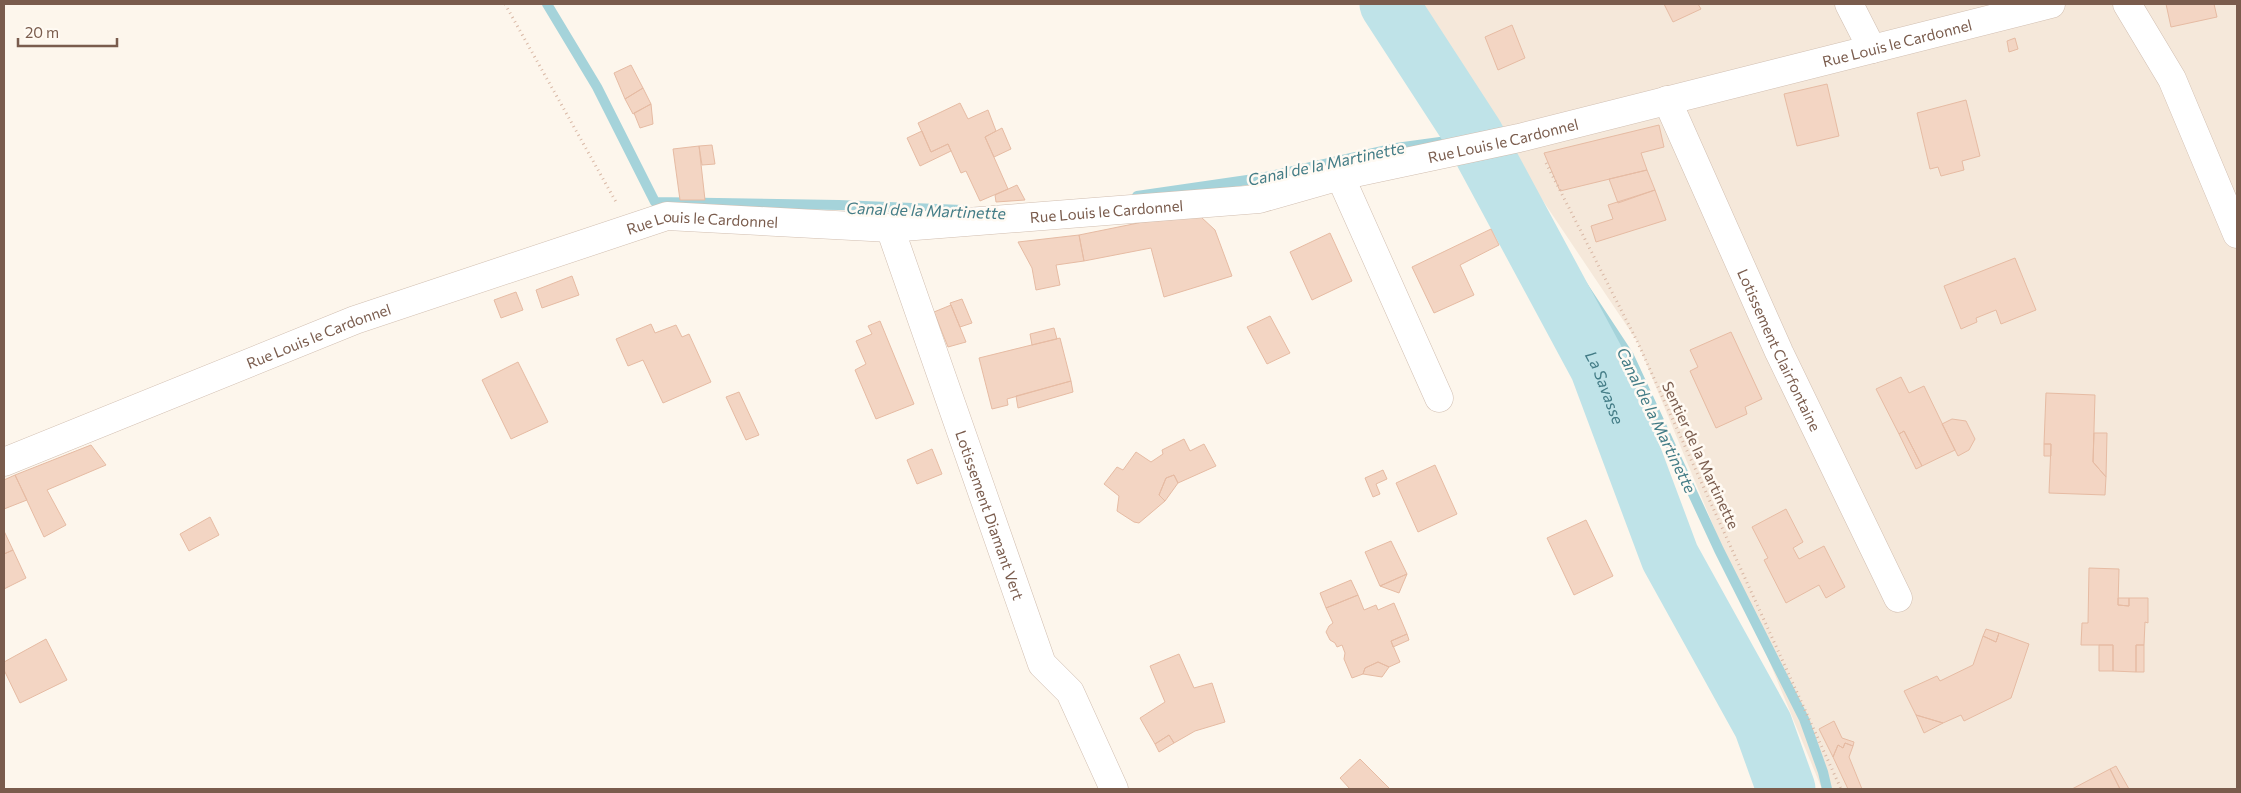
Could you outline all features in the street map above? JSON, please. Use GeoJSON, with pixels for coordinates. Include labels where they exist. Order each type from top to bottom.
{"type":"FeatureCollection","features":[{"type":"Feature","properties":{"kind":"street"},"geometry":{"type":"LineString","coordinates":[[1849,4],[1872,49]]}},
{"type":"Feature","properties":{"kind":"street","name":"Rue Louis le Cardonnel"},"geometry":{"type":"LineString","coordinates":[[4,462],[355,320],[667,216],[890,228],[1259,199],[1340,176],[1525,136],[2051,4]]}},
{"type":"Feature","properties":{"kind":"street"},"geometry":{"type":"LineString","coordinates":[[2127,4],[2172,79],[2237,234]]}},
{"type":"Feature","properties":{"kind":"street","name":"Lotissement Clairfontaine"},"geometry":{"type":"LineString","coordinates":[[1667,100],[1779,352],[1898,598]]}},
{"type":"Feature","properties":{"kind":"street"},"geometry":{"type":"LineString","coordinates":[[1340,176],[1439,398]]}},
{"type":"Feature","properties":{"kind":"street","name":"Lotissement Diamant Vert"},"geometry":{"type":"LineString","coordinates":[[890,228],[1042,664],[1070,692],[1114,789]]}},
{"type":"Feature","properties":{"kind":"path"},"geometry":{"type":"LineString","coordinates":[[505,4],[631,228]]}},
{"type":"Feature","properties":{"kind":"path","name":"Sentier de la Martinette"},"geometry":{"type":"LineString","coordinates":[[1525,136],[1637,342],[1841,789]]}},
{"type":"Feature","properties":{"kind":"shaded area"},"geometry":{"type":"Polygon","coordinates":[[[1411,4],[2237,4],[2237,789],[1822,789],[1637,341],[1411,4]]]}},
{"type":"Feature","properties":{"kind":"building"},"geometry":{"type":"Polygon","coordinates":[[[1664,4],[1698,4],[1701,9],[1673,22],[1664,4]]]}},
{"type":"Feature","properties":{"kind":"building"},"geometry":{"type":"Polygon","coordinates":[[[2166,4],[2214,4],[2217,17],[2171,27],[2166,4]]]}},
{"type":"Feature","properties":{"kind":"building"},"geometry":{"type":"Polygon","coordinates":[[[1512,25],[1525,58],[1498,70],[1485,37],[1512,25]]]}},
{"type":"Feature","properties":{"kind":"building"},"geometry":{"type":"Polygon","coordinates":[[[2015,38],[2018,49],[2009,52],[2007,41],[2015,38]]]}},
{"type":"Feature","properties":{"kind":"building"},"geometry":{"type":"Polygon","coordinates":[[[631,65],[643,88],[625,99],[614,73],[631,65]]]}},
{"type":"Feature","properties":{"kind":"building"},"geometry":{"type":"Polygon","coordinates":[[[1827,84],[1839,136],[1797,146],[1784,94],[1827,84]]]}},
{"type":"Feature","properties":{"kind":"building"},"geometry":{"type":"Polygon","coordinates":[[[643,88],[651,104],[633,114],[625,99],[643,88]]]}},
{"type":"Feature","properties":{"kind":"building"},"geometry":{"type":"Polygon","coordinates":[[[1966,100],[1980,156],[1962,161],[1964,170],[1941,176],[1938,167],[1930,169],[1917,113],[1966,100]]]}},
{"type":"Feature","properties":{"kind":"building"},"geometry":{"type":"Polygon","coordinates":[[[960,103],[968,119],[988,110],[996,131],[985,137],[1008,189],[980,201],[966,171],[961,173],[948,144],[931,152],[918,123],[960,103]]]}},
{"type":"Feature","properties":{"kind":"building"},"geometry":{"type":"Polygon","coordinates":[[[651,104],[653,124],[640,128],[634,113],[651,104]]]}},
{"type":"Feature","properties":{"kind":"building"},"geometry":{"type":"Polygon","coordinates":[[[1659,125],[1664,147],[1641,153],[1647,170],[1560,191],[1544,153],[1659,125]]]}},
{"type":"Feature","properties":{"kind":"building"},"geometry":{"type":"Polygon","coordinates":[[[1002,128],[1011,149],[994,157],[985,137],[1002,128]]]}},
{"type":"Feature","properties":{"kind":"building"},"geometry":{"type":"Polygon","coordinates":[[[922,131],[931,152],[948,144],[951,151],[920,166],[907,138],[922,131]]]}},
{"type":"Feature","properties":{"kind":"building"},"geometry":{"type":"Polygon","coordinates":[[[712,145],[715,164],[702,165],[699,146],[712,145]]]}},
{"type":"Feature","properties":{"kind":"building"},"geometry":{"type":"Polygon","coordinates":[[[699,146],[705,200],[680,200],[673,149],[699,146]]]}},
{"type":"Feature","properties":{"kind":"building"},"geometry":{"type":"Polygon","coordinates":[[[1647,170],[1655,190],[1618,203],[1609,179],[1647,170]]]}},
{"type":"Feature","properties":{"kind":"building"},"geometry":{"type":"Polygon","coordinates":[[[1017,185],[1025,200],[996,202],[995,195],[1017,185]]]}},
{"type":"Feature","properties":{"kind":"building"},"geometry":{"type":"Polygon","coordinates":[[[1655,190],[1666,220],[1596,242],[1591,226],[1613,219],[1608,205],[1655,190]]]}},
{"type":"Feature","properties":{"kind":"building"},"geometry":{"type":"Polygon","coordinates":[[[1201,217],[1215,230],[1232,276],[1164,297],[1151,248],[1084,261],[1079,235],[1143,222],[1201,217]]]}},
{"type":"Feature","properties":{"kind":"building"},"geometry":{"type":"Polygon","coordinates":[[[1491,229],[1499,245],[1460,265],[1474,295],[1434,313],[1412,267],[1491,229]]]}},
{"type":"Feature","properties":{"kind":"building"},"geometry":{"type":"Polygon","coordinates":[[[1330,233],[1352,281],[1312,300],[1290,252],[1330,233]]]}},
{"type":"Feature","properties":{"kind":"building"},"geometry":{"type":"Polygon","coordinates":[[[1079,235],[1084,261],[1056,265],[1060,285],[1036,290],[1032,268],[1018,242],[1079,235]]]}},
{"type":"Feature","properties":{"kind":"building"},"geometry":{"type":"Polygon","coordinates":[[[2015,258],[2036,310],[2001,324],[1996,310],[1976,318],[1977,322],[1961,329],[1944,286],[2015,258]]]}},
{"type":"Feature","properties":{"kind":"building"},"geometry":{"type":"Polygon","coordinates":[[[572,276],[579,295],[542,308],[536,290],[572,276]]]}},
{"type":"Feature","properties":{"kind":"building"},"geometry":{"type":"Polygon","coordinates":[[[516,292],[523,310],[501,318],[494,300],[516,292]]]}},
{"type":"Feature","properties":{"kind":"building"},"geometry":{"type":"Polygon","coordinates":[[[962,299],[972,323],[960,327],[950,303],[962,299]]]}},
{"type":"Feature","properties":{"kind":"building"},"geometry":{"type":"Polygon","coordinates":[[[951,305],[966,342],[948,347],[934,312],[951,305]]]}},
{"type":"Feature","properties":{"kind":"building"},"geometry":{"type":"Polygon","coordinates":[[[1270,316],[1290,353],[1267,364],[1247,327],[1270,316]]]}},
{"type":"Feature","properties":{"kind":"building"},"geometry":{"type":"Polygon","coordinates":[[[880,321],[914,404],[876,419],[855,370],[866,364],[856,341],[872,334],[868,326],[880,321]]]}},
{"type":"Feature","properties":{"kind":"building"},"geometry":{"type":"Polygon","coordinates":[[[651,324],[655,333],[676,325],[682,337],[689,334],[711,382],[663,403],[643,360],[628,366],[616,339],[651,324]]]}},
{"type":"Feature","properties":{"kind":"building"},"geometry":{"type":"Polygon","coordinates":[[[1054,328],[1057,339],[1032,345],[1030,334],[1054,328]]]}},
{"type":"Feature","properties":{"kind":"building"},"geometry":{"type":"Polygon","coordinates":[[[1731,332],[1762,399],[1745,407],[1747,414],[1716,428],[1690,371],[1698,367],[1690,350],[1731,332]]]}},
{"type":"Feature","properties":{"kind":"building"},"geometry":{"type":"Polygon","coordinates":[[[1060,338],[1071,381],[1007,399],[1008,405],[992,409],[979,358],[1060,338]]]}},
{"type":"Feature","properties":{"kind":"building"},"geometry":{"type":"Polygon","coordinates":[[[518,362],[548,422],[511,439],[482,380],[518,362]]]}},
{"type":"Feature","properties":{"kind":"building"},"geometry":{"type":"Polygon","coordinates":[[[1901,377],[1909,393],[1924,386],[1955,450],[1922,466],[1904,431],[1899,434],[1876,389],[1901,377]]]}},
{"type":"Feature","properties":{"kind":"building"},"geometry":{"type":"Polygon","coordinates":[[[1071,381],[1073,392],[1018,408],[1016,396],[1071,381]]]}},
{"type":"Feature","properties":{"kind":"building"},"geometry":{"type":"Polygon","coordinates":[[[739,392],[759,435],[746,440],[726,397],[739,392]]]}},
{"type":"Feature","properties":{"kind":"building"},"geometry":{"type":"Polygon","coordinates":[[[2046,393],[2095,395],[2093,462],[2106,477],[2105,495],[2049,493],[2051,444],[2044,444],[2046,393]]]}},
{"type":"Feature","properties":{"kind":"building"},"geometry":{"type":"Polygon","coordinates":[[[1952,419],[1966,421],[1975,439],[1969,450],[1958,456],[1942,424],[1952,419]]]}},
{"type":"Feature","properties":{"kind":"building"},"geometry":{"type":"Polygon","coordinates":[[[1904,431],[1922,466],[1916,469],[1899,434],[1904,431]]]}},
{"type":"Feature","properties":{"kind":"building"},"geometry":{"type":"Polygon","coordinates":[[[2094,433],[2107,433],[2106,477],[2093,462],[2094,433]]]}},
{"type":"Feature","properties":{"kind":"building"},"geometry":{"type":"Polygon","coordinates":[[[1184,439],[1190,451],[1204,444],[1216,466],[1178,483],[1174,475],[1166,478],[1159,495],[1165,501],[1139,523],[1134,522],[1117,511],[1119,496],[1104,484],[1117,467],[1123,470],[1136,452],[1151,462],[1163,454],[1162,450],[1184,439]]]}},
{"type":"Feature","properties":{"kind":"building"},"geometry":{"type":"Polygon","coordinates":[[[2044,444],[2051,444],[2051,456],[2044,456],[2044,444]]]}},
{"type":"Feature","properties":{"kind":"building"},"geometry":{"type":"Polygon","coordinates":[[[91,445],[106,465],[47,490],[66,525],[44,537],[15,475],[91,445]]]}},
{"type":"Feature","properties":{"kind":"building"},"geometry":{"type":"Polygon","coordinates":[[[932,449],[942,474],[917,484],[907,460],[932,449]]]}},
{"type":"Feature","properties":{"kind":"building"},"geometry":{"type":"Polygon","coordinates":[[[1435,465],[1457,514],[1418,532],[1396,483],[1435,465]]]}},
{"type":"Feature","properties":{"kind":"building"},"geometry":{"type":"Polygon","coordinates":[[[1383,470],[1387,479],[1376,484],[1380,494],[1373,497],[1365,478],[1383,470]]]}},
{"type":"Feature","properties":{"kind":"building"},"geometry":{"type":"Polygon","coordinates":[[[15,475],[27,500],[4,509],[4,480],[15,475]]]}},
{"type":"Feature","properties":{"kind":"building"},"geometry":{"type":"Polygon","coordinates":[[[1174,475],[1178,483],[1165,501],[1159,495],[1166,478],[1174,475]]]}},
{"type":"Feature","properties":{"kind":"building"},"geometry":{"type":"Polygon","coordinates":[[[1786,509],[1803,542],[1793,548],[1799,559],[1824,546],[1845,587],[1826,598],[1819,585],[1786,603],[1764,560],[1768,558],[1752,527],[1786,509]]]}},
{"type":"Feature","properties":{"kind":"building"},"geometry":{"type":"Polygon","coordinates":[[[210,517],[219,535],[189,551],[180,534],[210,517]]]}},
{"type":"Feature","properties":{"kind":"building"},"geometry":{"type":"Polygon","coordinates":[[[1586,520],[1613,576],[1574,595],[1547,538],[1586,520]]]}},
{"type":"Feature","properties":{"kind":"building"},"geometry":{"type":"Polygon","coordinates":[[[4,531],[13,550],[4,554],[4,531]]]}},
{"type":"Feature","properties":{"kind":"building"},"geometry":{"type":"Polygon","coordinates":[[[1391,541],[1407,574],[1380,586],[1365,552],[1391,541]]]}},
{"type":"Feature","properties":{"kind":"building"},"geometry":{"type":"Polygon","coordinates":[[[13,550],[26,578],[4,589],[4,554],[13,550]]]}},
{"type":"Feature","properties":{"kind":"building"},"geometry":{"type":"Polygon","coordinates":[[[2089,568],[2119,569],[2118,605],[2129,606],[2129,598],[2148,598],[2148,623],[2145,622],[2144,645],[2136,645],[2136,672],[2113,671],[2113,645],[2081,645],[2082,623],[2088,623],[2089,568]]]}},
{"type":"Feature","properties":{"kind":"building"},"geometry":{"type":"Polygon","coordinates":[[[1407,574],[1399,593],[1380,586],[1407,574]]]}},
{"type":"Feature","properties":{"kind":"building"},"geometry":{"type":"Polygon","coordinates":[[[1351,580],[1358,595],[1326,608],[1320,593],[1351,580]]]}},
{"type":"Feature","properties":{"kind":"building"},"geometry":{"type":"Polygon","coordinates":[[[1358,595],[1364,610],[1376,605],[1378,610],[1394,603],[1407,634],[1391,641],[1400,662],[1389,667],[1378,662],[1365,668],[1363,674],[1352,678],[1344,659],[1345,653],[1342,645],[1337,647],[1330,640],[1326,632],[1333,623],[1326,608],[1358,595]]]}},
{"type":"Feature","properties":{"kind":"building"},"geometry":{"type":"Polygon","coordinates":[[[2118,598],[2129,598],[2129,606],[2118,605],[2118,598]]]}},
{"type":"Feature","properties":{"kind":"building"},"geometry":{"type":"Polygon","coordinates":[[[1986,629],[1999,633],[1996,642],[1983,636],[1986,629]]]}},
{"type":"Feature","properties":{"kind":"building"},"geometry":{"type":"Polygon","coordinates":[[[1999,633],[2029,644],[2011,698],[1964,721],[1961,715],[1943,723],[1916,715],[1904,691],[1937,676],[1940,681],[1973,665],[1983,636],[1996,642],[1999,633]]]}},
{"type":"Feature","properties":{"kind":"building"},"geometry":{"type":"Polygon","coordinates":[[[1407,634],[1409,640],[1393,647],[1391,641],[1407,634]]]}},
{"type":"Feature","properties":{"kind":"building"},"geometry":{"type":"Polygon","coordinates":[[[46,639],[67,680],[20,703],[4,670],[4,662],[46,639]]]}},
{"type":"Feature","properties":{"kind":"building"},"geometry":{"type":"Polygon","coordinates":[[[2099,645],[2113,645],[2113,671],[2099,671],[2099,645]]]}},
{"type":"Feature","properties":{"kind":"building"},"geometry":{"type":"Polygon","coordinates":[[[2136,645],[2144,645],[2144,672],[2136,672],[2136,645]]]}},
{"type":"Feature","properties":{"kind":"building"},"geometry":{"type":"Polygon","coordinates":[[[1179,654],[1194,688],[1212,683],[1225,722],[1195,731],[1174,743],[1169,735],[1155,744],[1140,718],[1165,702],[1150,666],[1179,654]]]}},
{"type":"Feature","properties":{"kind":"building"},"geometry":{"type":"Polygon","coordinates":[[[1378,662],[1389,667],[1382,677],[1363,674],[1365,668],[1378,662]]]}},
{"type":"Feature","properties":{"kind":"building"},"geometry":{"type":"Polygon","coordinates":[[[1916,715],[1943,723],[1924,733],[1916,715]]]}},
{"type":"Feature","properties":{"kind":"building"},"geometry":{"type":"Polygon","coordinates":[[[1834,721],[1842,738],[1854,742],[1853,746],[1845,743],[1843,748],[1838,745],[1833,757],[1819,729],[1834,721]]]}},
{"type":"Feature","properties":{"kind":"building"},"geometry":{"type":"Polygon","coordinates":[[[1169,735],[1174,743],[1159,752],[1155,744],[1169,735]]]}},
{"type":"Feature","properties":{"kind":"building"},"geometry":{"type":"Polygon","coordinates":[[[1845,743],[1853,746],[1849,757],[1862,789],[1848,789],[1833,757],[1838,745],[1843,748],[1845,743]]]}},
{"type":"Feature","properties":{"kind":"building"},"geometry":{"type":"Polygon","coordinates":[[[1360,759],[1390,789],[1350,789],[1340,778],[1360,759]]]}},
{"type":"Feature","properties":{"kind":"building"},"geometry":{"type":"Polygon","coordinates":[[[2116,766],[2129,789],[2120,789],[2110,769],[2116,766]]]}},
{"type":"Feature","properties":{"kind":"building"},"geometry":{"type":"Polygon","coordinates":[[[2110,769],[2120,789],[2072,789],[2110,769]]]}},
{"type":"Feature","properties":{"kind":"waterway","name":"Canal de la Martinette"},"geometry":{"type":"LineString","coordinates":[[547,4],[597,87],[655,202],[839,205],[962,210]]}},
{"type":"Feature","properties":{"kind":"waterway","name":"La Savasse"},"geometry":{"type":"LineString","coordinates":[[1389,4],[1474,135],[1599,367],[1670,557],[1763,725],[1786,789]]}},
{"type":"Feature","properties":{"kind":"waterway","name":"Canal de la Martinette"},"geometry":{"type":"LineString","coordinates":[[1137,196],[1261,178],[1396,148],[1440,142]]}},
{"type":"Feature","properties":{"kind":"waterway","name":"Canal de la Martinette"},"geometry":{"type":"LineString","coordinates":[[1490,145],[1629,356],[1719,550],[1804,719],[1823,772],[1827,789]]}}]}
